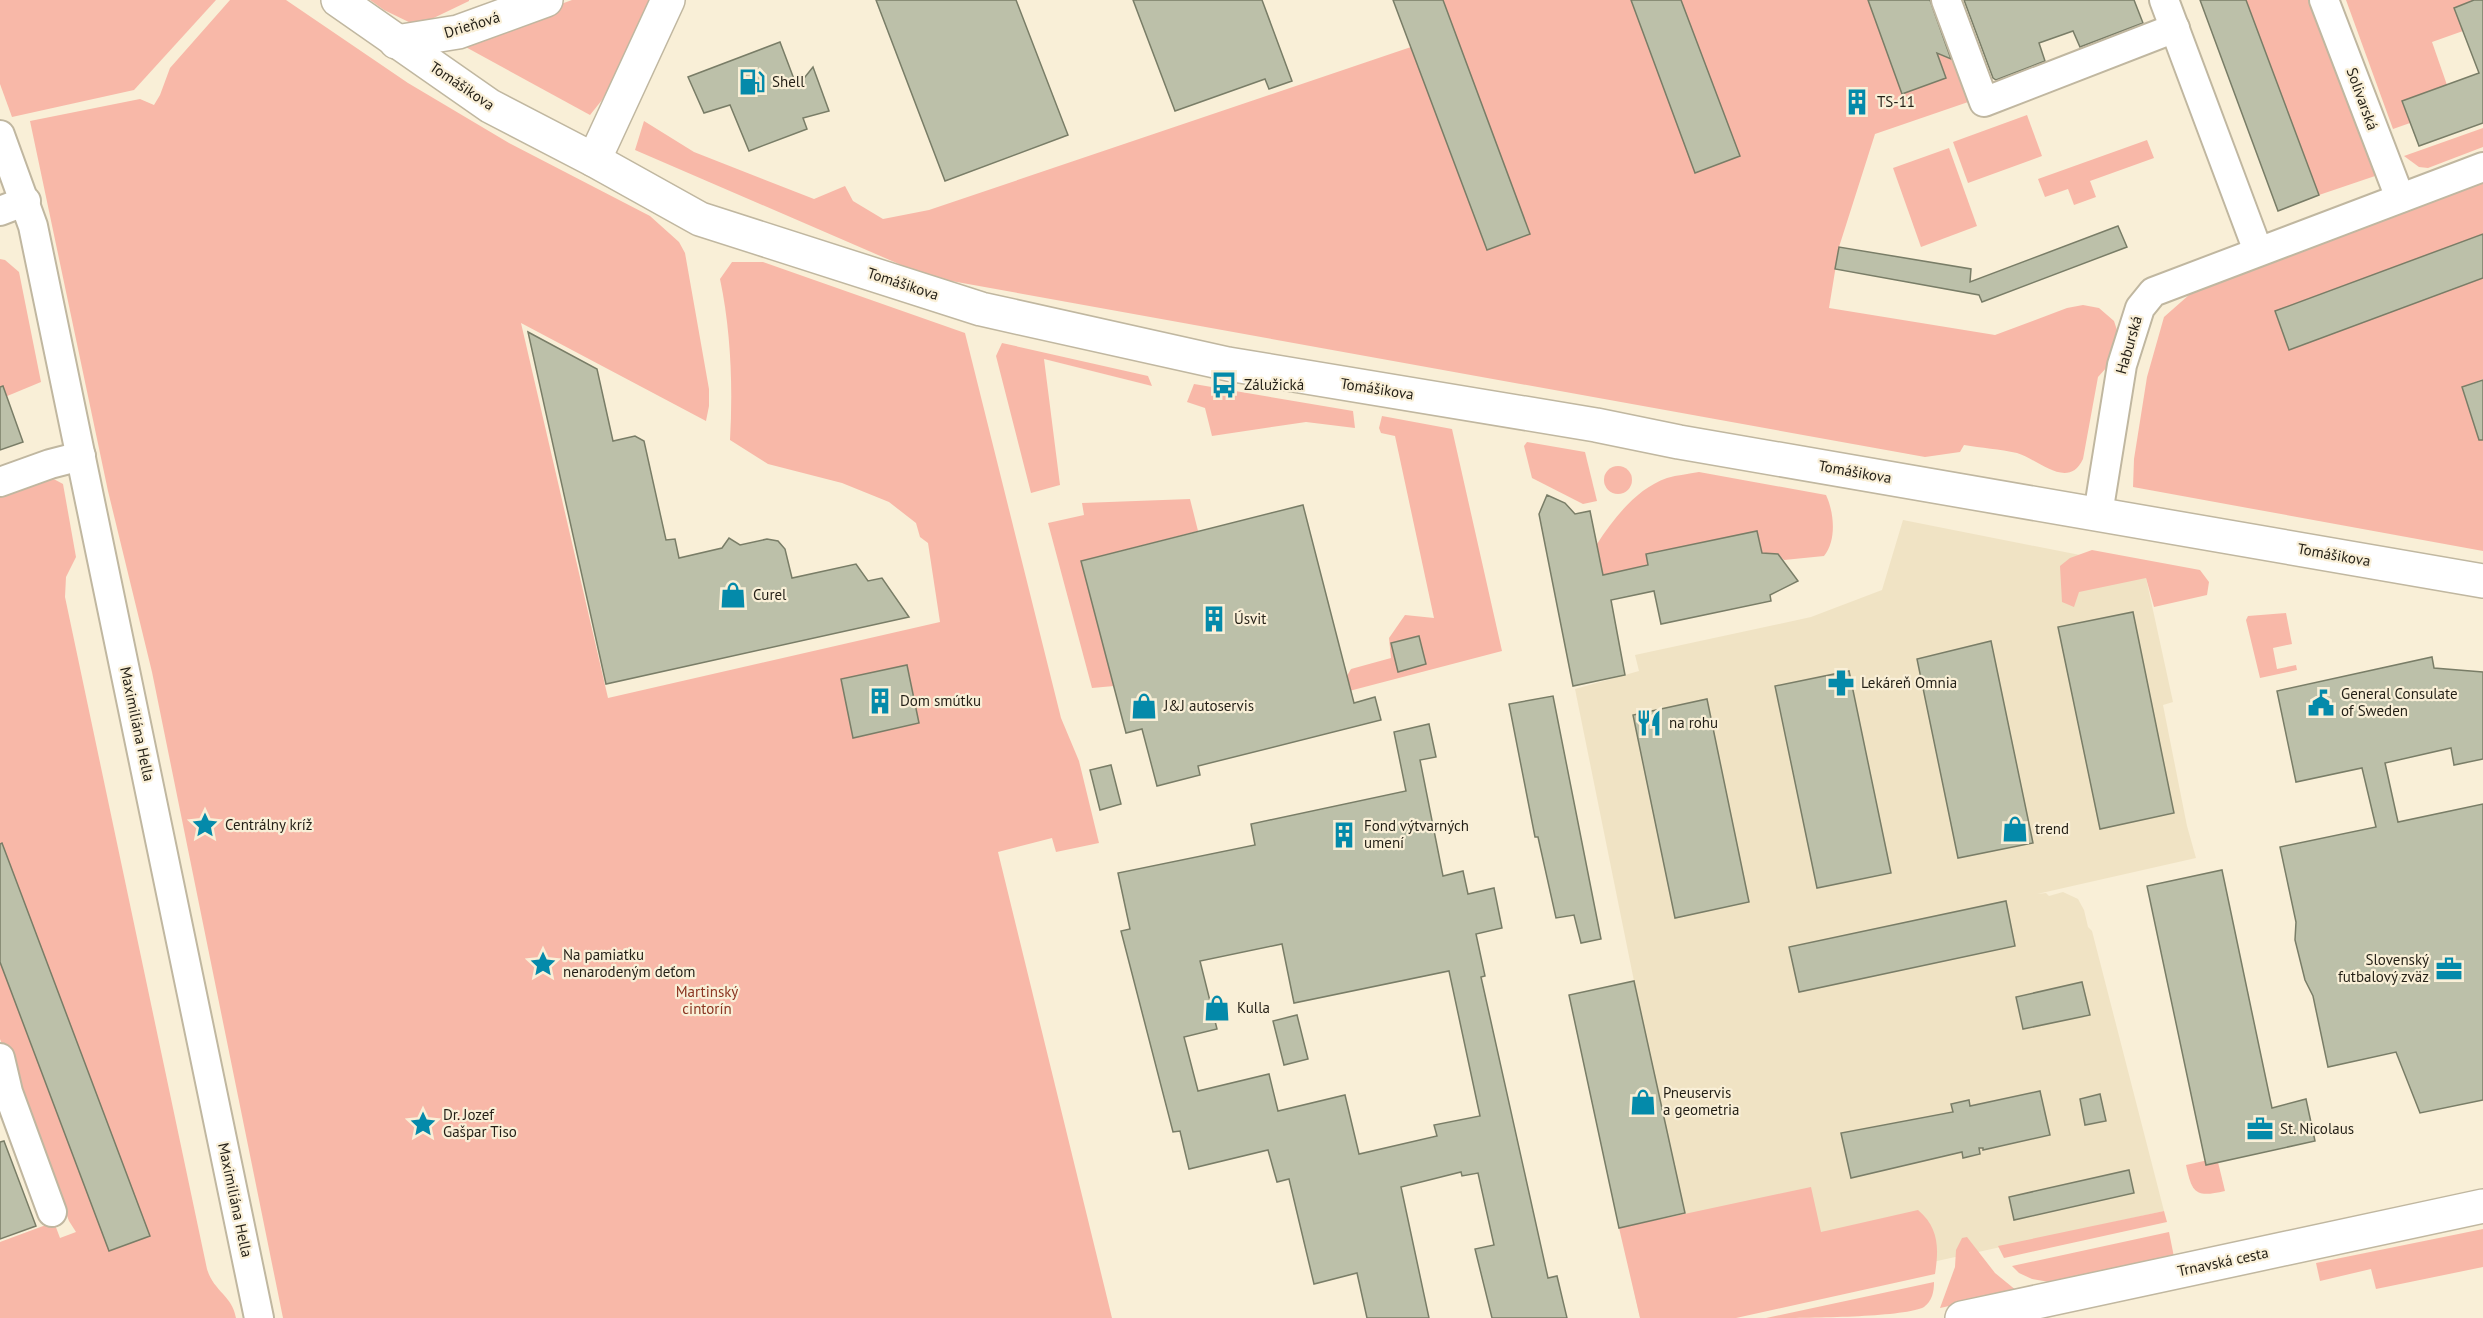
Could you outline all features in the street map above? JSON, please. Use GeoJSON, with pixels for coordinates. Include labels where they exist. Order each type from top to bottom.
{"type":"FeatureCollection","features":[{"type":"Feature","properties":{"kind":"main road","name":"Tomášikova"},"geometry":{"type":"LineString","coordinates":[[338,0],[489,106],[594,160],[700,219],[981,309],[1228,364],[1596,425],[2483,581]]}},
{"type":"Feature","properties":{"kind":"main road","name":"Drieňová"},"geometry":{"type":"LineString","coordinates":[[396,42],[458,32],[546,0]]}},
{"type":"Feature","properties":{"kind":"main road"},"geometry":{"type":"LineString","coordinates":[[594,160],[668,0]]}},
{"type":"Feature","properties":{"kind":"main road","name":"Trnavská cesta"},"geometry":{"type":"LineString","coordinates":[[1962,1318],[2483,1206]]}},
{"type":"Feature","properties":{"kind":"street"},"geometry":{"type":"LineString","coordinates":[[1946,0],[1984,102],[2175,28]]}},
{"type":"Feature","properties":{"kind":"street"},"geometry":{"type":"LineString","coordinates":[[2164,0],[2258,251]]}},
{"type":"Feature","properties":{"kind":"street","name":"Solivarská"},"geometry":{"type":"LineString","coordinates":[[2324,0],[2400,198]]}},
{"type":"Feature","properties":{"kind":"street","name":"Maximiliána Hella"},"geometry":{"type":"LineString","coordinates":[[0,135],[26,201],[33,226],[260,1318]]}},
{"type":"Feature","properties":{"kind":"street","name":"Haburská"},"geometry":{"type":"LineString","coordinates":[[2098,514],[2122,365],[2140,308],[2153,292],[2483,167]]}},
{"type":"Feature","properties":{"kind":"street"},"geometry":{"type":"LineString","coordinates":[[0,211],[26,201]]}},
{"type":"Feature","properties":{"kind":"street"},"geometry":{"type":"LineString","coordinates":[[0,482],[81,456]]}},
{"type":"Feature","properties":{"kind":"street"},"geometry":{"type":"LineString","coordinates":[[0,1058],[4,1094],[52,1212]]}},
{"type":"Feature","properties":{"kind":"shaded area"},"geometry":{"type":"Polygon","coordinates":[[[1903,520],[2080,555],[2146,578],[2173,702],[2163,705],[2187,826],[2196,858],[2037,894],[2046,893],[2049,896],[2063,892],[2078,899],[2084,910],[2088,927],[2092,931],[2164,1211],[1937,1261],[1640,1318],[1569,995],[1634,981],[1575,689],[1639,671],[1635,655],[1811,617],[1882,590],[1903,520]]]}},
{"type":"Feature","properties":{"kind":"green space"},"geometry":{"type":"Polygon","coordinates":[[[0,0],[216,0],[134,90],[12,117],[0,84],[0,0]]]}},
{"type":"Feature","properties":{"kind":"green space","name":"Martinský cintorín"},"geometry":{"type":"Polygon","coordinates":[[[230,0],[286,0],[408,83],[509,143],[650,216],[679,242],[685,253],[709,389],[706,421],[521,323],[608,698],[940,622],[928,543],[920,537],[916,523],[889,502],[842,483],[768,464],[730,440],[730,359],[727,319],[720,279],[732,262],[763,262],[965,333],[1061,718],[1079,761],[1099,843],[1056,852],[1052,838],[998,852],[1112,1318],[283,1318],[152,672],[108,491],[30,121],[140,99],[154,105],[170,68],[230,0]]]}},
{"type":"Feature","properties":{"kind":"green space"},"geometry":{"type":"Polygon","coordinates":[[[370,0],[469,1],[417,26],[384,10],[370,0]]]}},
{"type":"Feature","properties":{"kind":"green space"},"geometry":{"type":"Polygon","coordinates":[[[572,0],[656,0],[602,100],[590,115],[462,45],[467,38],[572,0]]]}},
{"type":"Feature","properties":{"kind":"green space"},"geometry":{"type":"Polygon","coordinates":[[[1443,0],[1938,0],[1974,100],[1875,134],[1839,247],[1829,308],[1995,335],[2067,308],[2083,305],[2099,308],[2114,321],[2118,333],[2116,357],[2098,377],[2083,459],[2077,468],[2061,473],[2017,453],[1964,445],[1960,452],[1925,457],[929,277],[635,150],[644,121],[694,152],[814,199],[845,186],[853,201],[883,219],[929,210],[1411,47],[1487,250],[1530,234],[1443,0]]]}},
{"type":"Feature","properties":{"kind":"green space"},"geometry":{"type":"Polygon","coordinates":[[[2246,0],[2309,0],[2375,176],[2319,195],[2246,0]]]}},
{"type":"Feature","properties":{"kind":"green space"},"geometry":{"type":"Polygon","coordinates":[[[2346,0],[2474,0],[2463,31],[2432,42],[2447,85],[2402,101],[2410,123],[2393,129],[2346,0]]]}},
{"type":"Feature","properties":{"kind":"green space"},"geometry":{"type":"Polygon","coordinates":[[[2027,115],[2042,156],[1968,183],[1953,142],[2027,115]]]}},
{"type":"Feature","properties":{"kind":"green space"},"geometry":{"type":"Polygon","coordinates":[[[2483,128],[2483,147],[2428,168],[2419,167],[2404,156],[2483,128]]]}},
{"type":"Feature","properties":{"kind":"green space"},"geometry":{"type":"Polygon","coordinates":[[[2147,140],[2154,158],[2090,181],[2096,197],[2074,205],[2068,189],[2045,197],[2038,179],[2147,140]]]}},
{"type":"Feature","properties":{"kind":"green space"},"geometry":{"type":"Polygon","coordinates":[[[1949,148],[1977,226],[1921,247],[1893,168],[1949,148]]]}},
{"type":"Feature","properties":{"kind":"green space"},"geometry":{"type":"Polygon","coordinates":[[[2483,178],[2483,379],[2462,387],[2469,408],[2483,403],[2483,551],[2133,487],[2134,459],[2147,377],[2164,317],[2198,287],[2483,178]]]}},
{"type":"Feature","properties":{"kind":"green space"},"geometry":{"type":"Polygon","coordinates":[[[0,259],[5,260],[19,272],[41,382],[0,399],[0,259]]]}},
{"type":"Feature","properties":{"kind":"green space"},"geometry":{"type":"Polygon","coordinates":[[[1002,343],[1148,376],[1152,386],[1044,359],[1060,485],[1031,493],[996,356],[1002,343]]]}},
{"type":"Feature","properties":{"kind":"green space"},"geometry":{"type":"Polygon","coordinates":[[[1194,384],[1353,411],[1355,428],[1306,422],[1212,436],[1205,408],[1187,402],[1194,384]]]}},
{"type":"Feature","properties":{"kind":"green space"},"geometry":{"type":"Polygon","coordinates":[[[1382,416],[1452,429],[1502,651],[1227,723],[1347,676],[1351,669],[1391,658],[1389,638],[1405,615],[1434,618],[1395,436],[1381,433],[1379,428],[1382,416]]]}},
{"type":"Feature","properties":{"kind":"green space"},"geometry":{"type":"Polygon","coordinates":[[[1527,442],[1585,452],[1597,501],[1583,504],[1532,478],[1524,446],[1527,442]]]}},
{"type":"Feature","properties":{"kind":"green space"},"geometry":{"type":"Polygon","coordinates":[[[1618,466],[1628,470],[1632,480],[1628,490],[1618,494],[1608,490],[1604,480],[1608,470],[1618,466]]]}},
{"type":"Feature","properties":{"kind":"green space"},"geometry":{"type":"Polygon","coordinates":[[[1699,472],[1826,495],[1833,526],[1831,542],[1824,556],[1784,560],[1777,554],[1762,553],[1757,531],[1647,554],[1648,565],[1603,575],[1597,544],[1627,505],[1645,489],[1656,483],[1671,477],[1699,472]]]}},
{"type":"Feature","properties":{"kind":"green space"},"geometry":{"type":"Polygon","coordinates":[[[50,477],[63,484],[76,557],[66,577],[65,597],[207,1269],[214,1283],[231,1304],[236,1318],[0,1318],[0,1242],[54,1222],[60,1238],[76,1232],[69,1221],[0,1039],[0,491],[50,477]]]}},
{"type":"Feature","properties":{"kind":"green space"},"geometry":{"type":"Polygon","coordinates":[[[1190,499],[1198,531],[1081,561],[1114,686],[1092,688],[1048,523],[1084,515],[1082,503],[1190,499]]]}},
{"type":"Feature","properties":{"kind":"green space"},"geometry":{"type":"Polygon","coordinates":[[[2092,550],[2200,570],[2209,582],[2207,595],[2154,607],[2146,578],[2079,592],[2074,607],[2062,602],[2060,566],[2070,558],[2092,550]]]}},
{"type":"Feature","properties":{"kind":"green space"},"geometry":{"type":"Polygon","coordinates":[[[2286,613],[2292,644],[2273,648],[2277,669],[2296,665],[2297,670],[2260,678],[2246,620],[2248,616],[2286,613]]]}},
{"type":"Feature","properties":{"kind":"green space"},"geometry":{"type":"Polygon","coordinates":[[[2217,1158],[2225,1191],[2207,1194],[2196,1191],[2190,1182],[2186,1165],[2217,1158]]]}},
{"type":"Feature","properties":{"kind":"green space"},"geometry":{"type":"Polygon","coordinates":[[[1811,1187],[1821,1232],[1918,1210],[1934,1231],[1937,1247],[1935,1274],[1736,1318],[1640,1318],[1619,1228],[1811,1187]]]}},
{"type":"Feature","properties":{"kind":"green space"},"geometry":{"type":"Polygon","coordinates":[[[2164,1211],[2167,1222],[2004,1258],[1998,1246],[2164,1211]]]}},
{"type":"Feature","properties":{"kind":"green space"},"geometry":{"type":"Polygon","coordinates":[[[2483,1229],[2483,1267],[2376,1289],[2371,1269],[2320,1281],[2316,1263],[2483,1229]]]}},
{"type":"Feature","properties":{"kind":"green space"},"geometry":{"type":"Polygon","coordinates":[[[2169,1232],[2174,1257],[2055,1283],[2032,1279],[2019,1273],[2012,1266],[2169,1232]]]}},
{"type":"Feature","properties":{"kind":"green space"},"geometry":{"type":"Polygon","coordinates":[[[1967,1237],[1995,1273],[2017,1291],[1940,1308],[1955,1267],[1956,1250],[1962,1238],[1967,1237]]]}},
{"type":"Feature","properties":{"kind":"green space"},"geometry":{"type":"Polygon","coordinates":[[[1934,1282],[1929,1302],[1924,1307],[1912,1311],[1849,1317],[1766,1318],[1934,1282]]]}},
{"type":"Feature","properties":{"kind":"building"},"geometry":{"type":"Polygon","coordinates":[[[876,0],[1016,0],[1068,135],[945,181],[876,0]]]}},
{"type":"Feature","properties":{"kind":"building"},"geometry":{"type":"Polygon","coordinates":[[[1133,0],[1262,0],[1292,81],[1269,89],[1265,79],[1175,111],[1133,0]]]}},
{"type":"Feature","properties":{"kind":"building"},"geometry":{"type":"Polygon","coordinates":[[[1393,0],[1443,0],[1530,234],[1487,250],[1393,0]]]}},
{"type":"Feature","properties":{"kind":"building"},"geometry":{"type":"Polygon","coordinates":[[[1631,0],[1681,0],[1740,156],[1695,173],[1631,0]]]}},
{"type":"Feature","properties":{"kind":"building"},"geometry":{"type":"Polygon","coordinates":[[[1868,0],[1930,0],[1951,59],[1937,53],[1946,78],[1902,94],[1868,0]]]}},
{"type":"Feature","properties":{"kind":"building"},"geometry":{"type":"Polygon","coordinates":[[[1964,0],[2134,0],[2143,23],[2080,47],[2073,31],[2039,43],[2045,61],[1996,80],[1993,78],[1964,0]]]}},
{"type":"Feature","properties":{"kind":"building"},"geometry":{"type":"Polygon","coordinates":[[[2200,0],[2246,0],[2319,195],[2278,211],[2200,0]]]}},
{"type":"Feature","properties":{"kind":"building"},"geometry":{"type":"Polygon","coordinates":[[[2474,0],[2483,0],[2483,123],[2419,146],[2402,101],[2479,73],[2454,8],[2474,0]]]}},
{"type":"Feature","properties":{"kind":"building"},"geometry":{"type":"Polygon","coordinates":[[[780,42],[797,87],[813,67],[829,111],[803,118],[807,129],[749,151],[730,105],[704,113],[688,77],[780,42]]]}},
{"type":"Feature","properties":{"kind":"building"},"geometry":{"type":"Polygon","coordinates":[[[2118,226],[2127,247],[1982,302],[1979,295],[1835,269],[1839,247],[1971,269],[1970,282],[2118,226]]]}},
{"type":"Feature","properties":{"kind":"building"},"geometry":{"type":"Polygon","coordinates":[[[2483,234],[2483,278],[2289,350],[2275,311],[2483,234]]]}},
{"type":"Feature","properties":{"kind":"building"},"geometry":{"type":"Polygon","coordinates":[[[528,332],[597,369],[613,441],[635,436],[644,441],[666,540],[675,539],[679,558],[722,548],[729,538],[740,545],[767,539],[778,541],[785,549],[792,578],[856,564],[868,581],[882,578],[909,617],[606,684],[528,332]]]}},
{"type":"Feature","properties":{"kind":"building"},"geometry":{"type":"Polygon","coordinates":[[[2483,380],[2483,440],[2479,440],[2462,387],[2483,380]]]}},
{"type":"Feature","properties":{"kind":"building"},"geometry":{"type":"Polygon","coordinates":[[[3,386],[23,442],[0,450],[0,387],[3,386]]]}},
{"type":"Feature","properties":{"kind":"building"},"geometry":{"type":"Polygon","coordinates":[[[1547,495],[1565,503],[1575,514],[1590,511],[1603,575],[1648,565],[1646,554],[1757,531],[1762,553],[1778,554],[1798,581],[1770,595],[1771,601],[1661,624],[1654,591],[1611,600],[1625,675],[1573,686],[1539,514],[1547,495]]]}},
{"type":"Feature","properties":{"kind":"building","name":"Úsvit"},"geometry":{"type":"Polygon","coordinates":[[[1303,505],[1354,703],[1375,697],[1381,720],[1198,766],[1200,775],[1157,786],[1142,729],[1126,733],[1081,561],[1303,505]]]}},
{"type":"Feature","properties":{"kind":"building"},"geometry":{"type":"Polygon","coordinates":[[[2133,612],[2174,813],[2100,829],[2058,627],[2133,612]]]}},
{"type":"Feature","properties":{"kind":"building"},"geometry":{"type":"Polygon","coordinates":[[[1419,636],[1426,664],[1398,672],[1391,643],[1419,636]]]}},
{"type":"Feature","properties":{"kind":"building"},"geometry":{"type":"Polygon","coordinates":[[[1991,641],[2033,843],[1958,858],[1917,659],[1991,641]]]}},
{"type":"Feature","properties":{"kind":"building"},"geometry":{"type":"Polygon","coordinates":[[[2432,657],[2434,668],[2483,672],[2483,759],[2454,765],[2451,748],[2385,763],[2398,822],[2483,804],[2483,1100],[2420,1113],[2396,1052],[2328,1067],[2313,996],[2305,980],[2295,940],[2296,922],[2280,847],[2376,827],[2362,768],[2296,782],[2277,691],[2432,657]]]}},
{"type":"Feature","properties":{"kind":"building","name":"Dom smútku"},"geometry":{"type":"Polygon","coordinates":[[[907,665],[919,723],[853,738],[841,679],[907,665]]]}},
{"type":"Feature","properties":{"kind":"building"},"geometry":{"type":"Polygon","coordinates":[[[1849,671],[1891,873],[1817,888],[1775,686],[1849,671]]]}},
{"type":"Feature","properties":{"kind":"building"},"geometry":{"type":"Polygon","coordinates":[[[1553,696],[1601,939],[1581,943],[1574,915],[1556,918],[1538,837],[1535,837],[1509,704],[1553,696]]]}},
{"type":"Feature","properties":{"kind":"building"},"geometry":{"type":"Polygon","coordinates":[[[1707,699],[1749,902],[1675,918],[1633,715],[1707,699]]]}},
{"type":"Feature","properties":{"kind":"building"},"geometry":{"type":"Polygon","coordinates":[[[1429,724],[1436,757],[1420,760],[1443,876],[1463,871],[1468,894],[1494,888],[1502,928],[1476,934],[1485,976],[1481,977],[1548,1278],[1557,1276],[1567,1318],[1492,1318],[1475,1249],[1494,1245],[1478,1173],[1462,1176],[1461,1172],[1401,1187],[1429,1318],[1367,1318],[1357,1273],[1314,1284],[1289,1179],[1277,1182],[1268,1150],[1189,1169],[1180,1131],[1173,1132],[1121,931],[1130,929],[1118,873],[1255,845],[1251,824],[1406,791],[1394,732],[1429,724]],[[1282,944],[1200,961],[1217,1029],[1184,1037],[1198,1091],[1269,1074],[1278,1111],[1345,1095],[1359,1154],[1437,1136],[1434,1125],[1480,1116],[1449,971],[1294,1003],[1282,944]]]}},
{"type":"Feature","properties":{"kind":"building"},"geometry":{"type":"Polygon","coordinates":[[[1111,765],[1121,804],[1100,810],[1090,770],[1111,765]]]}},
{"type":"Feature","properties":{"kind":"building"},"geometry":{"type":"Polygon","coordinates":[[[2,843],[150,1236],[109,1251],[0,962],[0,844],[2,843]]]}},
{"type":"Feature","properties":{"kind":"building"},"geometry":{"type":"Polygon","coordinates":[[[2222,870],[2272,1108],[2306,1099],[2315,1141],[2206,1165],[2147,886],[2222,870]]]}},
{"type":"Feature","properties":{"kind":"building"},"geometry":{"type":"Polygon","coordinates":[[[2006,901],[2015,946],[1799,992],[1789,947],[2006,901]]]}},
{"type":"Feature","properties":{"kind":"building"},"geometry":{"type":"Polygon","coordinates":[[[1634,981],[1685,1213],[1619,1228],[1569,995],[1634,981]]]}},
{"type":"Feature","properties":{"kind":"building"},"geometry":{"type":"Polygon","coordinates":[[[2082,982],[2090,1015],[2023,1029],[2016,997],[2082,982]]]}},
{"type":"Feature","properties":{"kind":"building"},"geometry":{"type":"Polygon","coordinates":[[[1297,1015],[1308,1059],[1284,1065],[1273,1021],[1297,1015]]]}},
{"type":"Feature","properties":{"kind":"building"},"geometry":{"type":"Polygon","coordinates":[[[2040,1091],[2050,1135],[1983,1150],[1979,1148],[1980,1154],[1963,1158],[1962,1152],[1851,1178],[1841,1133],[1953,1112],[1951,1104],[1969,1100],[1970,1106],[2040,1091]]]}},
{"type":"Feature","properties":{"kind":"building"},"geometry":{"type":"Polygon","coordinates":[[[2100,1094],[2106,1121],[2085,1125],[2080,1099],[2100,1094]]]}},
{"type":"Feature","properties":{"kind":"building"},"geometry":{"type":"Polygon","coordinates":[[[4,1141],[36,1226],[0,1239],[0,1142],[4,1141]]]}},
{"type":"Feature","properties":{"kind":"building"},"geometry":{"type":"Polygon","coordinates":[[[2129,1170],[2134,1193],[2014,1220],[2009,1197],[2129,1170]]]}},
{"type":"Feature","properties":{"kind":"place","name":"Shell"},"geometry":{"type":"Point","coordinates":[752,82]}},
{"type":"Feature","properties":{"kind":"place","name":"TS-11"},"geometry":{"type":"Point","coordinates":[1857,102]}},
{"type":"Feature","properties":{"kind":"place","name":"Zálužická"},"geometry":{"type":"Point","coordinates":[1224,385]}},
{"type":"Feature","properties":{"kind":"place","name":"Curel"},"geometry":{"type":"Point","coordinates":[733,595]}},
{"type":"Feature","properties":{"kind":"place","name":"Úsvit"},"geometry":{"type":"Point","coordinates":[1214,619]}},
{"type":"Feature","properties":{"kind":"place","name":"Lekáreň Omnia"},"geometry":{"type":"Point","coordinates":[1841,683]}},
{"type":"Feature","properties":{"kind":"place","name":"Dom smútku"},"geometry":{"type":"Point","coordinates":[880,701]}},
{"type":"Feature","properties":{"kind":"place","name":"General Consulate of Sweden"},"geometry":{"type":"Point","coordinates":[2321,703]}},
{"type":"Feature","properties":{"kind":"place","name":"J&J autoservis"},"geometry":{"type":"Point","coordinates":[1144,706]}},
{"type":"Feature","properties":{"kind":"place","name":"na rohu"},"geometry":{"type":"Point","coordinates":[1649,723]}},
{"type":"Feature","properties":{"kind":"place","name":"Centrálny kríž"},"geometry":{"type":"Point","coordinates":[205,825]}},
{"type":"Feature","properties":{"kind":"place","name":"trend"},"geometry":{"type":"Point","coordinates":[2015,829]}},
{"type":"Feature","properties":{"kind":"place","name":"Fond výtvarných umení"},"geometry":{"type":"Point","coordinates":[1344,835]}},
{"type":"Feature","properties":{"kind":"place","name":"Na pamiatku nenarodeným deťom"},"geometry":{"type":"Point","coordinates":[543,964]}},
{"type":"Feature","properties":{"kind":"place","name":"Slovenský futbalový zväz"},"geometry":{"type":"Point","coordinates":[2449,969]}},
{"type":"Feature","properties":{"kind":"place","name":"Kulla"},"geometry":{"type":"Point","coordinates":[1217,1008]}},
{"type":"Feature","properties":{"kind":"place","name":"Pneuservis a geometria"},"geometry":{"type":"Point","coordinates":[1643,1102]}},
{"type":"Feature","properties":{"kind":"place","name":"Dr. Jozef Gašpar Tiso"},"geometry":{"type":"Point","coordinates":[423,1124]}},
{"type":"Feature","properties":{"kind":"place","name":"St. Nicolaus"},"geometry":{"type":"Point","coordinates":[2260,1129]}}]}
